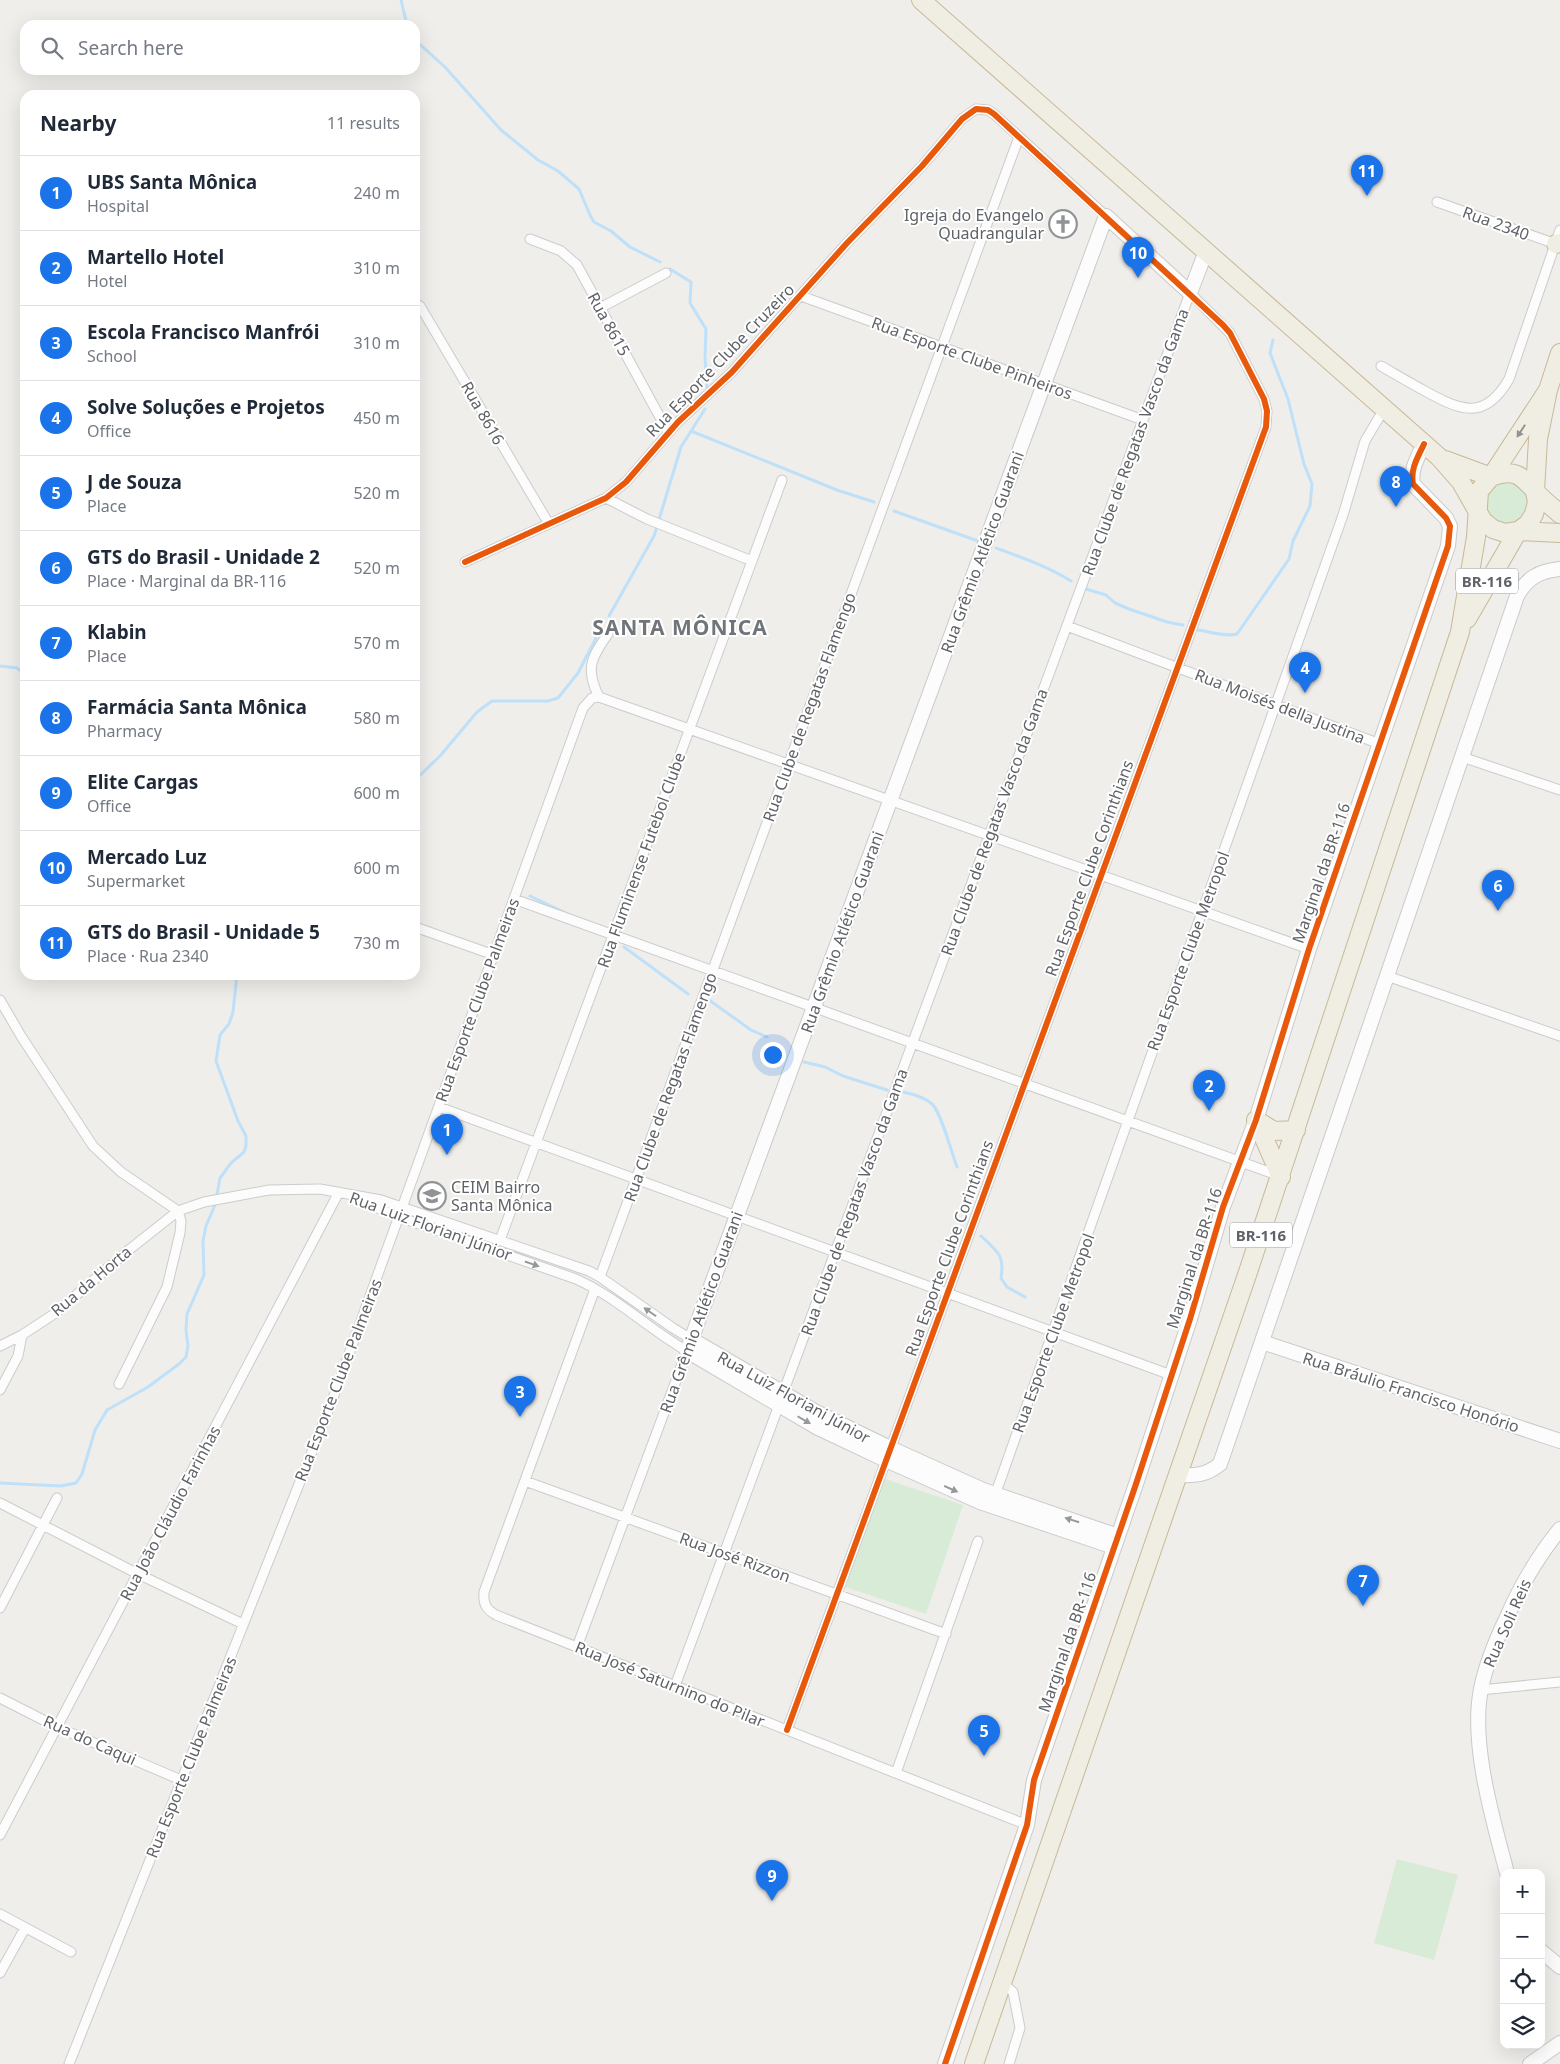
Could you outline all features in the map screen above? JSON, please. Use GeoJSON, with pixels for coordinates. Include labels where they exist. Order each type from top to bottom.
{"type":"FeatureCollection","features":[{"type":"Feature","properties":{"kind":"highway"},"geometry":{"type":"LineString","coordinates":[[921,0],[1439,457],[1461,482],[1483,522],[1493,529],[1505,532],[1560,533]]}},
{"type":"Feature","properties":{"kind":"highway","name":"BR-116"},"geometry":{"type":"LineString","coordinates":[[1460,632],[1518,531],[1528,524],[1534,514],[1537,502],[1535,490],[1538,439],[1548,390],[1560,353]]}},
{"type":"Feature","properties":{"kind":"highway","name":"BR-116"},"geometry":{"type":"LineString","coordinates":[[974,2064],[1281,1176],[1460,632],[1476,537],[1479,492],[1491,477],[1548,390]]}},
{"type":"Feature","properties":{"kind":"highway"},"geometry":{"type":"LineString","coordinates":[[1439,457],[1491,477],[1500,473],[1511,473],[1520,476],[1529,482],[1560,514]]}},
{"type":"Feature","properties":{"kind":"highway"},"geometry":{"type":"LineString","coordinates":[[1256,1120],[1274,1131],[1296,1130]]}},
{"type":"Feature","properties":{"kind":"highway"},"geometry":{"type":"LineString","coordinates":[[1256,1120],[1281,1176]]}},
{"type":"Feature","properties":{"kind":"street","name":"Rua Esporte Clube Cruzeiro"},"geometry":{"type":"LineString","coordinates":[[465,562],[606,498],[626,482],[668,432],[721,384],[847,243],[922,166],[962,120],[976,109],[981,109]]}},
{"type":"Feature","properties":{"kind":"street","name":"Rua Esporte Clube Corinthians"},"geometry":{"type":"LineString","coordinates":[[787,1730],[1266,427],[1267,411],[1264,399],[1230,333],[1190,293],[994,114],[981,109]]}},
{"type":"Feature","properties":{"kind":"street","name":"Rua Clube de Regatas Flamengo"},"geometry":{"type":"LineString","coordinates":[[600,1277],[1019,137]]}},
{"type":"Feature","properties":{"kind":"street","name":"Rua 2340"},"geometry":{"type":"LineString","coordinates":[[1437,202],[1559,239]]}},
{"type":"Feature","properties":{"kind":"street","name":"Rua Grêmio Atlético Guarani"},"geometry":{"type":"LineString","coordinates":[[577,1647],[1106,216]]}},
{"type":"Feature","properties":{"kind":"street","name":"Rua 8615"},"geometry":{"type":"LineString","coordinates":[[530,239],[551,246],[568,256],[577,265],[668,432]]}},
{"type":"Feature","properties":{"kind":"street"},"geometry":{"type":"LineString","coordinates":[[1381,366],[1450,405],[1466,409],[1481,407],[1493,401],[1502,392],[1509,378],[1559,239]]}},
{"type":"Feature","properties":{"kind":"street","name":"Rua Clube de Regatas Vasco da Gama"},"geometry":{"type":"LineString","coordinates":[[675,1686],[1206,251]]}},
{"type":"Feature","properties":{"kind":"street"},"geometry":{"type":"LineString","coordinates":[[600,308],[666,273]]}},
{"type":"Feature","properties":{"kind":"street","name":"Rua Esporte Clube Pinheiros"},"geometry":{"type":"LineString","coordinates":[[801,296],[1143,420]]}},
{"type":"Feature","properties":{"kind":"street","name":"Rua 8616"},"geometry":{"type":"LineString","coordinates":[[420,306],[549,524]]}},
{"type":"Feature","properties":{"kind":"street","name":"Rua Esporte Clube Metropol"},"geometry":{"type":"LineString","coordinates":[[995,1495],[1344,515],[1365,441],[1384,409]]}},
{"type":"Feature","properties":{"kind":"street","name":"Marginal da BR-116"},"geometry":{"type":"LineString","coordinates":[[945,2064],[1027,1825],[1034,1780],[1171,1375],[1223,1207],[1256,1120],[1309,949],[1450,534],[1450,526],[1446,518],[1413,484],[1413,468],[1424,444]]}},
{"type":"Feature","properties":{"kind":"street","name":"Rua Fluminense Futebol Clube"},"geometry":{"type":"LineString","coordinates":[[500,1240],[782,480]]}},
{"type":"Feature","properties":{"kind":"street"},"geometry":{"type":"LineString","coordinates":[[606,498],[647,519],[752,560]]}},
{"type":"Feature","properties":{"kind":"street"},"geometry":{"type":"LineString","coordinates":[[1179,1475],[1204,1474],[1212,1471],[1220,1464],[1517,596],[1533,576],[1546,571],[1560,569]]}},
{"type":"Feature","properties":{"kind":"street","name":"Rua Moisés della Justina"},"geometry":{"type":"LineString","coordinates":[[1067,626],[1380,744]]}},
{"type":"Feature","properties":{"kind":"street"},"geometry":{"type":"LineString","coordinates":[[608,634],[590,667],[592,684],[598,697],[1309,949]]}},
{"type":"Feature","properties":{"kind":"street","name":"Rua Esporte Clube Palmeiras"},"geometry":{"type":"LineString","coordinates":[[69,2064],[332,1401],[583,708],[592,698],[598,697]]}},
{"type":"Feature","properties":{"kind":"street"},"geometry":{"type":"LineString","coordinates":[[1462,758],[1560,790]]}},
{"type":"Feature","properties":{"kind":"street"},"geometry":{"type":"LineString","coordinates":[[514,898],[1281,1176]]}},
{"type":"Feature","properties":{"kind":"street"},"geometry":{"type":"LineString","coordinates":[[420,929],[494,955]]}},
{"type":"Feature","properties":{"kind":"street"},"geometry":{"type":"LineString","coordinates":[[1387,976],[1560,1036]]}},
{"type":"Feature","properties":{"kind":"street"},"geometry":{"type":"LineString","coordinates":[[0,1000],[21,1036],[93,1146],[121,1172],[178,1211],[181,1221],[180,1233],[167,1287],[119,1384]]}},
{"type":"Feature","properties":{"kind":"street"},"geometry":{"type":"LineString","coordinates":[[439,1107],[1171,1375]]}},
{"type":"Feature","properties":{"kind":"street","name":"Rua Luiz Floriani Júnior"},"geometry":{"type":"LineString","coordinates":[[178,1211],[221,1198],[295,1188],[339,1192],[402,1206],[500,1240],[600,1277],[689,1345],[781,1399],[825,1431],[1116,1541]]}},
{"type":"Feature","properties":{"kind":"street","name":"Rua Luiz Floriani Júnior"},"geometry":{"type":"LineString","coordinates":[[339,1192],[399,1217],[576,1279],[595,1289],[656,1332],[689,1345]]}},
{"type":"Feature","properties":{"kind":"street","name":"Rua João Cláudio Farinhas"},"geometry":{"type":"LineString","coordinates":[[0,1835],[339,1192]]}},
{"type":"Feature","properties":{"kind":"street","name":"Rua da Horta"},"geometry":{"type":"LineString","coordinates":[[0,1346],[22,1335],[54,1314],[178,1211]]}},
{"type":"Feature","properties":{"kind":"street"},"geometry":{"type":"LineString","coordinates":[[525,1481],[595,1289]]}},
{"type":"Feature","properties":{"kind":"street"},"geometry":{"type":"LineString","coordinates":[[0,1390],[18,1356],[22,1335]]}},
{"type":"Feature","properties":{"kind":"street","name":"Rua Bráulio Francisco Honório"},"geometry":{"type":"LineString","coordinates":[[1262,1342],[1560,1441]]}},
{"type":"Feature","properties":{"kind":"street","name":"Rua Luiz Floriani Júnior"},"geometry":{"type":"LineString","coordinates":[[888,1454],[980,1502],[1116,1541]]}},
{"type":"Feature","properties":{"kind":"street","name":"Rua José Rizzon"},"geometry":{"type":"LineString","coordinates":[[525,1481],[946,1634]]}},
{"type":"Feature","properties":{"kind":"street","name":"Rua José Saturnino do Pilar"},"geometry":{"type":"LineString","coordinates":[[525,1481],[484,1592],[484,1605],[496,1615],[1027,1825]]}},
{"type":"Feature","properties":{"kind":"street"},"geometry":{"type":"LineString","coordinates":[[0,1608],[57,1498]]}},
{"type":"Feature","properties":{"kind":"street"},"geometry":{"type":"LineString","coordinates":[[0,1503],[138,1574],[244,1624]]}},
{"type":"Feature","properties":{"kind":"street","name":"Rua Soli Reis"},"geometry":{"type":"LineString","coordinates":[[1506,1869],[1483,1770],[1479,1718],[1480,1690],[1490,1655],[1511,1609],[1535,1562],[1560,1530]]}},
{"type":"Feature","properties":{"kind":"street"},"geometry":{"type":"LineString","coordinates":[[896,1773],[978,1542]]}},
{"type":"Feature","properties":{"kind":"street"},"geometry":{"type":"LineString","coordinates":[[1480,1690],[1560,1682]]}},
{"type":"Feature","properties":{"kind":"street","name":"Rua do Caqui"},"geometry":{"type":"LineString","coordinates":[[0,1698],[57,1727],[182,1780]]}},
{"type":"Feature","properties":{"kind":"street"},"geometry":{"type":"LineString","coordinates":[[0,1914],[71,1952]]}},
{"type":"Feature","properties":{"kind":"street"},"geometry":{"type":"LineString","coordinates":[[0,1973],[25,1928]]}},
{"type":"Feature","properties":{"kind":"street"},"geometry":{"type":"LineString","coordinates":[[1545,1954],[1560,1967]]}},
{"type":"Feature","properties":{"kind":"street"},"geometry":{"type":"LineString","coordinates":[[1002,1982],[1013,1992],[1020,2028],[1009,2064]]}},
{"type":"Feature","properties":{"kind":"street"},"geometry":{"type":"LineString","coordinates":[[1530,2064],[1560,2043]]}},
{"type":"Feature","properties":{"kind":"green space"},"geometry":{"type":"Polygon","coordinates":[[[1508,479],[1527,489],[1529,511],[1512,525],[1506,525],[1494,520],[1484,504],[1492,484],[1508,479]]]}},
{"type":"Feature","properties":{"kind":"green space"},"geometry":{"type":"Polygon","coordinates":[[[882,1478],[963,1505],[926,1614],[845,1587],[882,1478]]]}},
{"type":"Feature","properties":{"kind":"green space"},"geometry":{"type":"Polygon","coordinates":[[[1397,1859],[1458,1875],[1434,1960],[1374,1943],[1397,1859]]]}},
{"type":"Feature","properties":{"kind":"waterway"},"geometry":{"type":"LineString","coordinates":[[401,0],[406,20]]}},
{"type":"Feature","properties":{"kind":"waterway"},"geometry":{"type":"LineString","coordinates":[[420,44],[445,67],[501,130],[538,160],[558,171],[579,189],[594,222],[611,231],[630,247],[660,262]]}},
{"type":"Feature","properties":{"kind":"waterway"},"geometry":{"type":"LineString","coordinates":[[670,269],[691,282],[690,303],[706,329],[707,387]]}},
{"type":"Feature","properties":{"kind":"waterway"},"geometry":{"type":"LineString","coordinates":[[1198,630],[1223,635],[1237,634],[1289,559],[1293,541],[1310,506],[1312,484],[1304,464],[1288,399],[1270,353],[1273,340]]}},
{"type":"Feature","properties":{"kind":"waterway"},"geometry":{"type":"LineString","coordinates":[[609,616],[654,536],[681,447],[705,409]]}},
{"type":"Feature","properties":{"kind":"waterway"},"geometry":{"type":"LineString","coordinates":[[691,431],[837,490],[874,502]]}},
{"type":"Feature","properties":{"kind":"waterway"},"geometry":{"type":"LineString","coordinates":[[894,511],[978,541]]}},
{"type":"Feature","properties":{"kind":"waterway"},"geometry":{"type":"LineString","coordinates":[[996,548],[1044,567],[1071,581]]}},
{"type":"Feature","properties":{"kind":"waterway"},"geometry":{"type":"LineString","coordinates":[[1086,589],[1106,595],[1115,603],[1129,609],[1167,622],[1183,625]]}},
{"type":"Feature","properties":{"kind":"waterway"},"geometry":{"type":"LineString","coordinates":[[420,775],[440,756],[477,712],[492,701],[548,701],[558,698],[578,673],[596,638]]}},
{"type":"Feature","properties":{"kind":"waterway"},"geometry":{"type":"LineString","coordinates":[[0,666],[17,668],[20,670]]}},
{"type":"Feature","properties":{"kind":"waterway"},"geometry":{"type":"LineString","coordinates":[[530,896],[572,916]]}},
{"type":"Feature","properties":{"kind":"waterway"},"geometry":{"type":"LineString","coordinates":[[624,947],[688,994]]}},
{"type":"Feature","properties":{"kind":"waterway"},"geometry":{"type":"LineString","coordinates":[[0,1483],[61,1486],[76,1483],[82,1474],[95,1430],[107,1410],[148,1387],[186,1357],[188,1346],[187,1314],[204,1275],[203,1241],[206,1226],[215,1205],[220,1178],[231,1163],[244,1152],[246,1146],[246,1136],[238,1121],[216,1061],[220,1035],[229,1024],[233,1012],[236,980]]}},
{"type":"Feature","properties":{"kind":"waterway"},"geometry":{"type":"LineString","coordinates":[[709,1000],[751,1030],[767,1037]]}},
{"type":"Feature","properties":{"kind":"waterway"},"geometry":{"type":"LineString","coordinates":[[804,1062],[825,1067],[843,1076],[887,1090]]}},
{"type":"Feature","properties":{"kind":"waterway"},"geometry":{"type":"LineString","coordinates":[[903,1092],[926,1099],[935,1108],[943,1124],[957,1167]]}},
{"type":"Feature","properties":{"kind":"waterway"},"geometry":{"type":"LineString","coordinates":[[981,1236],[999,1254],[1002,1264],[1001,1278],[1007,1287],[1025,1297]]}},
{"type":"Feature","properties":{"kind":"cycle path"},"geometry":{"type":"LineString","coordinates":[[465,562],[606,498],[626,482],[678,422],[732,372],[847,243],[922,166],[962,119],[976,109],[988,110],[994,114],[1223,325],[1230,333],[1264,399],[1267,411],[1266,427],[787,1730]]}},
{"type":"Feature","properties":{"kind":"cycle path"},"geometry":{"type":"LineString","coordinates":[[945,2064],[1027,1825],[1034,1780],[1136,1484],[1190,1319],[1223,1207],[1256,1120],[1309,949],[1448,546],[1450,526],[1446,518],[1413,484],[1414,468],[1424,444]]}},
{"type":"Feature","properties":{"kind":"place","name":"GTS do Brasil - Unidade 5"},"geometry":{"type":"Point","coordinates":[1367,196]}},
{"type":"Feature","properties":{"kind":"place","name":"Igreja do Evangelo Quadrangular"},"geometry":{"type":"Point","coordinates":[1063,224]}},
{"type":"Feature","properties":{"kind":"place","name":"Mercado Luz"},"geometry":{"type":"Point","coordinates":[1138,278]}},
{"type":"Feature","properties":{"kind":"place","name":"Farmácia Santa Mônica"},"geometry":{"type":"Point","coordinates":[1396,507]}},
{"type":"Feature","properties":{"kind":"place","name":"Solve Soluções e Projetos"},"geometry":{"type":"Point","coordinates":[1305,693]}},
{"type":"Feature","properties":{"kind":"place","name":"GTS do Brasil - Unidade 2"},"geometry":{"type":"Point","coordinates":[1498,911]}},
{"type":"Feature","properties":{"kind":"place","name":"Martello Hotel"},"geometry":{"type":"Point","coordinates":[1209,1111]}},
{"type":"Feature","properties":{"kind":"place","name":"UBS Santa Mônica"},"geometry":{"type":"Point","coordinates":[447,1155]}},
{"type":"Feature","properties":{"kind":"place","name":"CEIM Bairro Santa Mônica"},"geometry":{"type":"Point","coordinates":[432,1196]}},
{"type":"Feature","properties":{"kind":"place","name":"Escola Francisco Manfrói"},"geometry":{"type":"Point","coordinates":[520,1417]}},
{"type":"Feature","properties":{"kind":"place","name":"Klabin"},"geometry":{"type":"Point","coordinates":[1363,1606]}},
{"type":"Feature","properties":{"kind":"place","name":"J de Souza"},"geometry":{"type":"Point","coordinates":[984,1756]}},
{"type":"Feature","properties":{"kind":"place","name":"Elite Cargas"},"geometry":{"type":"Point","coordinates":[772,1901]}},
{"type":"Feature","properties":{"kind":"district","name":"SANTA MÔNICA"},"geometry":{"type":"Point","coordinates":[680,627]}}]}
